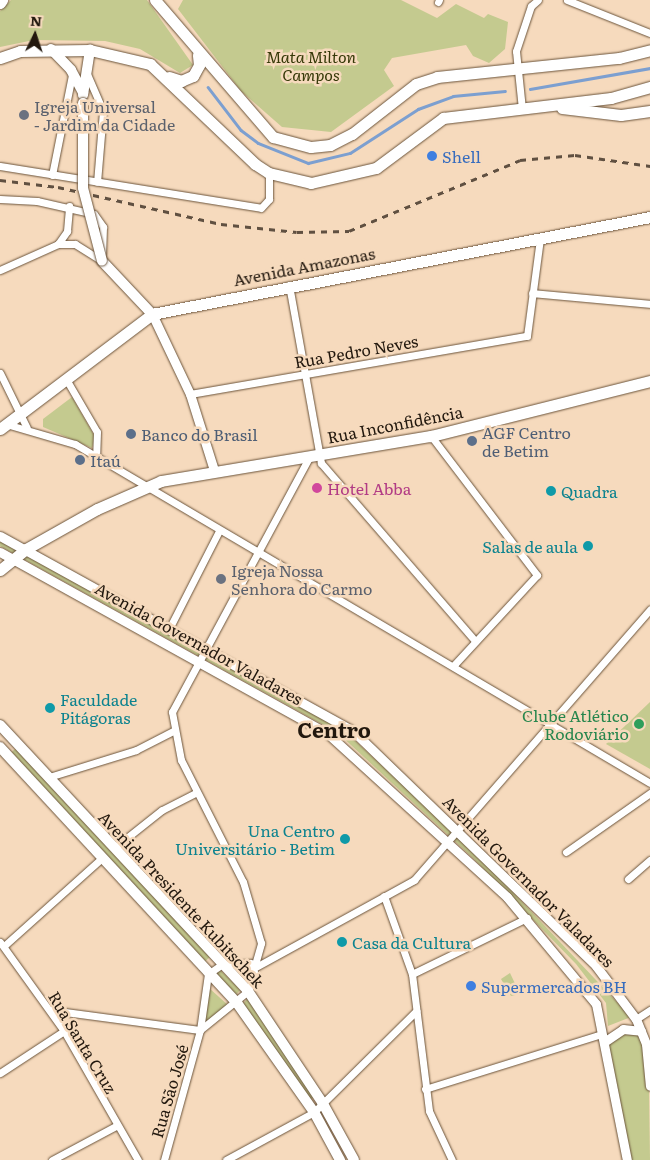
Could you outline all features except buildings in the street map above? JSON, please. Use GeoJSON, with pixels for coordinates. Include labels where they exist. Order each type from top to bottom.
{"type":"FeatureCollection","features":[{"type":"Feature","properties":{"kind":"main road"},"geometry":{"type":"LineString","coordinates":[[155,0],[198,55],[273,137],[311,147],[330,145],[352,134],[416,84],[437,77],[516,71],[650,50]]}},
{"type":"Feature","properties":{"kind":"main road"},"geometry":{"type":"LineString","coordinates":[[0,58],[51,49],[90,50],[150,64],[168,76],[181,81],[193,76],[200,65],[198,55]]}},
{"type":"Feature","properties":{"kind":"main road"},"geometry":{"type":"LineString","coordinates":[[51,49],[71,70],[83,98]]}},
{"type":"Feature","properties":{"kind":"main road"},"geometry":{"type":"LineString","coordinates":[[90,50],[83,98],[83,188],[102,261],[152,314]]}},
{"type":"Feature","properties":{"kind":"main road"},"geometry":{"type":"LineString","coordinates":[[168,76],[214,128],[270,173],[310,183],[337,180],[376,168],[443,118],[611,98],[650,87]]}},
{"type":"Feature","properties":{"kind":"main road"},"geometry":{"type":"LineString","coordinates":[[542,106],[621,115],[650,111]]}},
{"type":"Feature","properties":{"kind":"main road","name":"Avenida Amazonas"},"geometry":{"type":"LineString","coordinates":[[3,426],[152,314],[289,285],[650,217]]}},
{"type":"Feature","properties":{"kind":"main road","name":"Rua Inconfidência"},"geometry":{"type":"LineString","coordinates":[[0,570],[26,549],[144,487],[214,470],[315,456],[431,436],[650,381]]}},
{"type":"Feature","properties":{"kind":"main road","name":"Avenida Presidente Kubitschek"},"geometry":{"type":"LineString","coordinates":[[0,725],[221,965],[248,991],[322,1102],[354,1160]]}},
{"type":"Feature","properties":{"kind":"main road","name":"Avenida Presidente Kubitschek"},"geometry":{"type":"LineString","coordinates":[[1,751],[237,1003],[314,1112],[340,1160]]}},
{"type":"Feature","properties":{"kind":"street"},"geometry":{"type":"LineString","coordinates":[[522,108],[516,71],[523,26],[538,0]]}},
{"type":"Feature","properties":{"kind":"street"},"geometry":{"type":"LineString","coordinates":[[567,0],[650,33]]}},
{"type":"Feature","properties":{"kind":"street"},"geometry":{"type":"LineString","coordinates":[[52,174],[72,86],[71,70]]}},
{"type":"Feature","properties":{"kind":"street"},"geometry":{"type":"LineString","coordinates":[[88,74],[103,112],[97,182]]}},
{"type":"Feature","properties":{"kind":"street"},"geometry":{"type":"LineString","coordinates":[[0,166],[261,208],[269,199],[270,173]]}},
{"type":"Feature","properties":{"kind":"street"},"geometry":{"type":"LineString","coordinates":[[0,199],[69,206],[94,214],[104,232],[102,261],[75,244],[58,244],[0,270]]}},
{"type":"Feature","properties":{"kind":"street"},"geometry":{"type":"LineString","coordinates":[[58,244],[68,225],[69,206]]}},
{"type":"Feature","properties":{"kind":"street"},"geometry":{"type":"LineString","coordinates":[[540,239],[532,293],[650,304]]}},
{"type":"Feature","properties":{"kind":"street"},"geometry":{"type":"LineString","coordinates":[[289,285],[315,456],[475,641]]}},
{"type":"Feature","properties":{"kind":"street","name":"Rua Pedro Neves"},"geometry":{"type":"LineString","coordinates":[[190,394],[527,336],[532,293]]}},
{"type":"Feature","properties":{"kind":"street"},"geometry":{"type":"LineString","coordinates":[[152,314],[190,394],[214,470]]}},
{"type":"Feature","properties":{"kind":"street"},"geometry":{"type":"LineString","coordinates":[[0,373],[22,412],[27,428]]}},
{"type":"Feature","properties":{"kind":"street"},"geometry":{"type":"LineString","coordinates":[[66,379],[82,400],[97,432],[96,457]]}},
{"type":"Feature","properties":{"kind":"street"},"geometry":{"type":"LineString","coordinates":[[3,426],[27,428],[96,457],[144,487],[553,724],[650,783]]}},
{"type":"Feature","properties":{"kind":"street"},"geometry":{"type":"LineString","coordinates":[[431,436],[537,574],[452,666]]}},
{"type":"Feature","properties":{"kind":"street"},"geometry":{"type":"LineString","coordinates":[[50,1010],[200,1030],[237,1003],[248,991],[261,943],[243,882],[196,793],[173,731],[172,712],[258,552],[315,456]]}},
{"type":"Feature","properties":{"kind":"street"},"geometry":{"type":"LineString","coordinates":[[169,629],[220,530]]}},
{"type":"Feature","properties":{"kind":"street","name":"Avenida Governador Valadares"},"geometry":{"type":"LineString","coordinates":[[0,536],[353,731],[459,830],[596,966],[636,1019],[650,1086]]}},
{"type":"Feature","properties":{"kind":"street","name":"Avenida Governador Valadares"},"geometry":{"type":"LineString","coordinates":[[0,552],[200,660],[328,734],[527,918],[590,992],[603,1038],[627,1160]]}},
{"type":"Feature","properties":{"kind":"street"},"geometry":{"type":"LineString","coordinates":[[254,968],[414,880],[553,724],[650,609]]}},
{"type":"Feature","properties":{"kind":"street"},"geometry":{"type":"LineString","coordinates":[[49,777],[136,750],[173,731]]}},
{"type":"Feature","properties":{"kind":"street"},"geometry":{"type":"LineString","coordinates":[[1,751],[15,741]]}},
{"type":"Feature","properties":{"kind":"street"},"geometry":{"type":"LineString","coordinates":[[114,848],[162,810],[196,793]]}},
{"type":"Feature","properties":{"kind":"street"},"geometry":{"type":"LineString","coordinates":[[566,852],[650,793]]}},
{"type":"Feature","properties":{"kind":"street"},"geometry":{"type":"LineString","coordinates":[[2,944],[102,858]]}},
{"type":"Feature","properties":{"kind":"street"},"geometry":{"type":"LineString","coordinates":[[628,879],[650,860]]}},
{"type":"Feature","properties":{"kind":"street"},"geometry":{"type":"LineString","coordinates":[[384,896],[412,974],[425,1089],[434,1127],[452,1160]]}},
{"type":"Feature","properties":{"kind":"street"},"geometry":{"type":"LineString","coordinates":[[412,974],[527,918]]}},
{"type":"Feature","properties":{"kind":"street","name":"Rua Santa Cruz"},"geometry":{"type":"LineString","coordinates":[[2,944],[64,1031],[116,1126],[138,1160]]}},
{"type":"Feature","properties":{"kind":"street"},"geometry":{"type":"LineString","coordinates":[[208,974],[221,965],[242,961],[254,968]]}},
{"type":"Feature","properties":{"kind":"street","name":"Rua São José"},"geometry":{"type":"LineString","coordinates":[[164,1160],[200,1030],[208,974]]}},
{"type":"Feature","properties":{"kind":"street"},"geometry":{"type":"LineString","coordinates":[[603,1038],[650,1010]]}},
{"type":"Feature","properties":{"kind":"street"},"geometry":{"type":"LineString","coordinates":[[226,1160],[314,1112],[416,1011]]}},
{"type":"Feature","properties":{"kind":"street"},"geometry":{"type":"LineString","coordinates":[[425,1089],[603,1038],[623,1029],[640,1031]]}},
{"type":"Feature","properties":{"kind":"street"},"geometry":{"type":"LineString","coordinates":[[0,1073],[64,1031]]}},
{"type":"Feature","properties":{"kind":"street"},"geometry":{"type":"LineString","coordinates":[[52,1160],[116,1126]]}},
{"type":"Feature","properties":{"kind":"green space"},"geometry":{"type":"Polygon","coordinates":[[[11,0],[147,0],[193,65],[180,73],[140,49],[105,41],[34,40],[0,47],[0,11],[11,0]]]}},
{"type":"Feature","properties":{"kind":"green space","name":"Mata Milton Campos"},"geometry":{"type":"Polygon","coordinates":[[[183,0],[401,0],[437,18],[456,4],[484,18],[488,14],[508,22],[505,49],[489,63],[473,56],[466,45],[392,58],[384,70],[394,86],[331,132],[282,127],[241,91],[178,9],[183,0]]]}},
{"type":"Feature","properties":{"kind":"green space"},"geometry":{"type":"Polygon","coordinates":[[[72,397],[95,437],[92,448],[43,427],[43,419],[72,397]]]}},
{"type":"Feature","properties":{"kind":"green space"},"geometry":{"type":"Polygon","coordinates":[[[0,540],[322,717],[351,737],[475,852],[631,1017],[608,1026],[606,1003],[576,964],[474,859],[338,733],[0,546],[0,540]]]}},
{"type":"Feature","properties":{"kind":"green space","name":"Clube Atlético Rodoviário"},"geometry":{"type":"Polygon","coordinates":[[[650,702],[650,769],[606,744],[650,702]]]}},
{"type":"Feature","properties":{"kind":"green space"},"geometry":{"type":"Polygon","coordinates":[[[16,748],[210,956],[205,962],[10,753],[16,748]]]}},
{"type":"Feature","properties":{"kind":"green space"},"geometry":{"type":"Polygon","coordinates":[[[219,969],[241,990],[235,996],[213,975],[219,969]]]}},
{"type":"Feature","properties":{"kind":"green space"},"geometry":{"type":"Polygon","coordinates":[[[510,973],[520,994],[511,996],[501,979],[510,973]]]}},
{"type":"Feature","properties":{"kind":"green space"},"geometry":{"type":"Polygon","coordinates":[[[209,988],[228,1005],[203,1026],[209,988]]]}},
{"type":"Feature","properties":{"kind":"green space"},"geometry":{"type":"Polygon","coordinates":[[[248,998],[315,1096],[310,1100],[243,1004],[248,998]]]}},
{"type":"Feature","properties":{"kind":"green space"},"geometry":{"type":"Polygon","coordinates":[[[636,1033],[643,1041],[649,1090],[650,1160],[629,1160],[606,1048],[615,1034],[636,1033]]]}},
{"type":"Feature","properties":{"kind":"waterway"},"geometry":{"type":"LineString","coordinates":[[530,89],[650,68]]}},
{"type":"Feature","properties":{"kind":"waterway"},"geometry":{"type":"LineString","coordinates":[[208,87],[241,130],[258,143],[308,163],[350,153],[418,109],[453,96],[505,91]]}},
{"type":"Feature","properties":{"kind":"railway"},"geometry":{"type":"LineString","coordinates":[[0,180],[58,187],[221,224],[297,232],[349,231],[520,160],[575,155],[650,166]]}},
{"type":"Feature","properties":{"kind":"place","name":"Igreja Universal - Jardim da Cidade"},"geometry":{"type":"Point","coordinates":[24,115]}},
{"type":"Feature","properties":{"kind":"place","name":"Shell"},"geometry":{"type":"Point","coordinates":[432,156]}},
{"type":"Feature","properties":{"kind":"place","name":"Banco do Brasil"},"geometry":{"type":"Point","coordinates":[131,434]}},
{"type":"Feature","properties":{"kind":"place","name":"AGF Centro de Betim"},"geometry":{"type":"Point","coordinates":[472,441]}},
{"type":"Feature","properties":{"kind":"place","name":"Itaú"},"geometry":{"type":"Point","coordinates":[80,460]}},
{"type":"Feature","properties":{"kind":"place","name":"Hotel Abba"},"geometry":{"type":"Point","coordinates":[317,488]}},
{"type":"Feature","properties":{"kind":"place","name":"Quadra"},"geometry":{"type":"Point","coordinates":[551,491]}},
{"type":"Feature","properties":{"kind":"place","name":"Salas de aula"},"geometry":{"type":"Point","coordinates":[588,546]}},
{"type":"Feature","properties":{"kind":"place","name":"Igreja Nossa Senhora do Carmo"},"geometry":{"type":"Point","coordinates":[221,579]}},
{"type":"Feature","properties":{"kind":"place","name":"Faculdade Pitágoras"},"geometry":{"type":"Point","coordinates":[50,708]}},
{"type":"Feature","properties":{"kind":"place","name":"Clube Atlético Rodoviário"},"geometry":{"type":"Point","coordinates":[639,724]}},
{"type":"Feature","properties":{"kind":"place","name":"Una Centro Universitário - Betim"},"geometry":{"type":"Point","coordinates":[345,839]}},
{"type":"Feature","properties":{"kind":"place","name":"Casa da Cultura"},"geometry":{"type":"Point","coordinates":[342,942]}},
{"type":"Feature","properties":{"kind":"place","name":"Supermercados BH"},"geometry":{"type":"Point","coordinates":[471,986]}},
{"type":"Feature","properties":{"kind":"district","name":"Centro"},"geometry":{"type":"Point","coordinates":[334,729]}}]}
